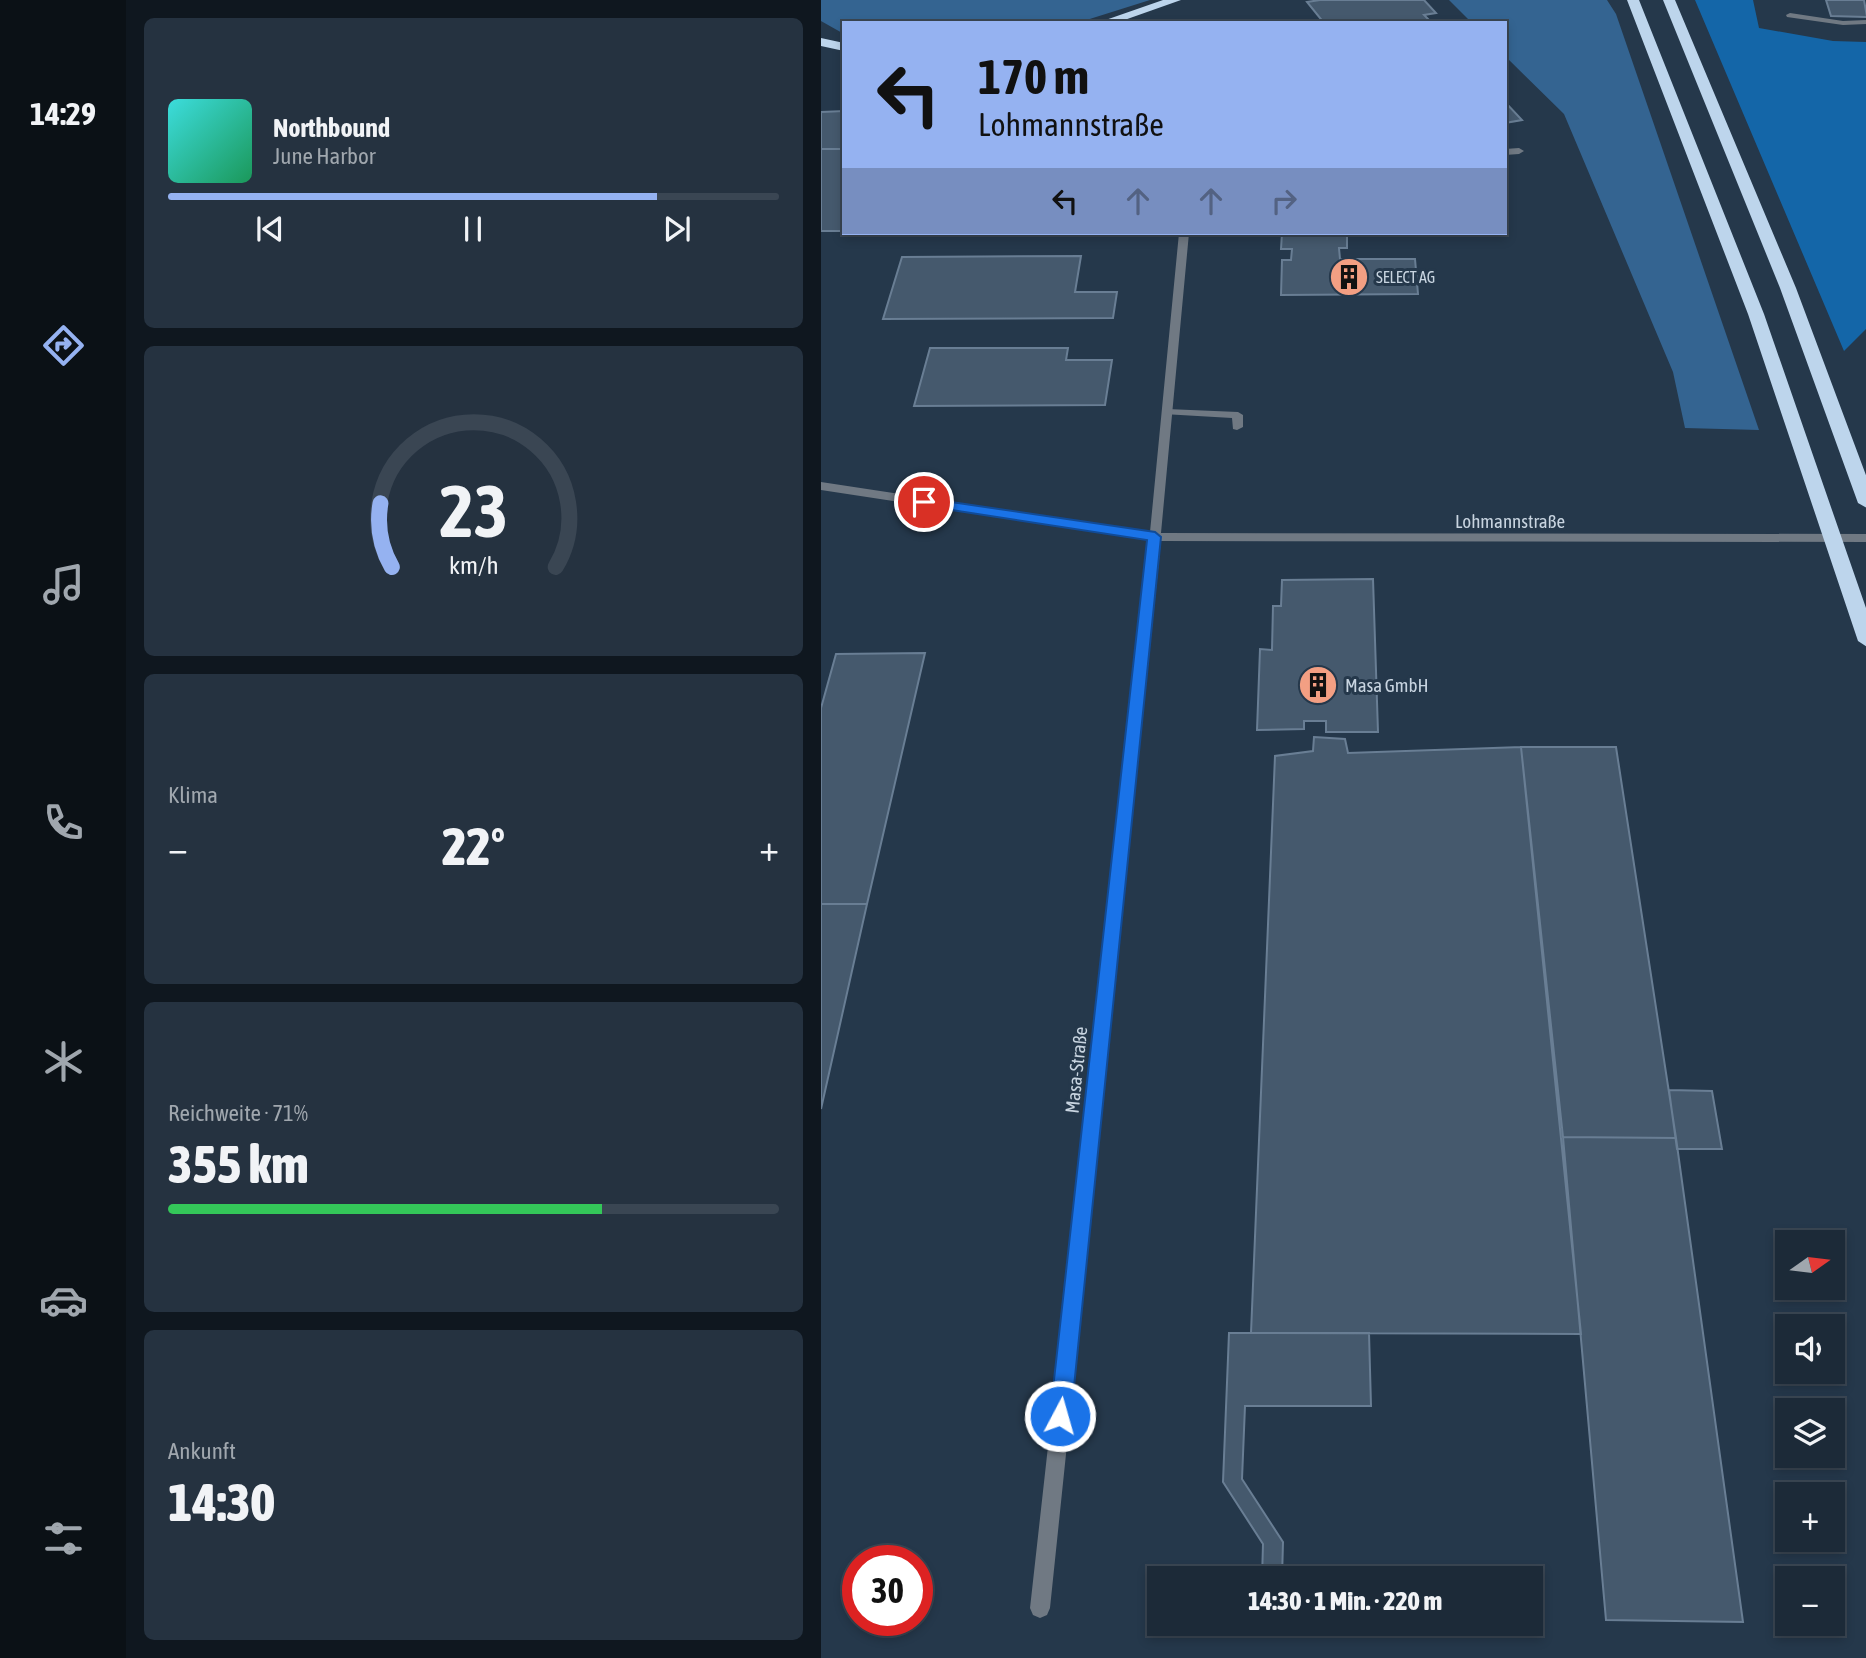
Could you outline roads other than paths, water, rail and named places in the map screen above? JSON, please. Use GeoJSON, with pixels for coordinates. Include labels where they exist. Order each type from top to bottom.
{"type":"FeatureCollection","features":[{"type":"Feature","properties":{"kind":"highway"},"geometry":{"type":"LineString","coordinates":[[1109,21],[1175,0]]}},
{"type":"Feature","properties":{"kind":"highway"},"geometry":{"type":"LineString","coordinates":[[1624,0],[1640,18]]}},
{"type":"Feature","properties":{"kind":"highway"},"geometry":{"type":"LineString","coordinates":[[1633,0],[1756,314],[1866,641]]}},
{"type":"Feature","properties":{"kind":"highway"},"geometry":{"type":"LineString","coordinates":[[1669,0],[1783,276],[1866,503]]}},
{"type":"Feature","properties":{"kind":"highway"},"geometry":{"type":"LineString","coordinates":[[824,41],[842,46]]}},
{"type":"Feature","properties":{"kind":"street"},"geometry":{"type":"LineString","coordinates":[[1790,15],[1843,23],[1866,22]]}},
{"type":"Feature","properties":{"kind":"street"},"geometry":{"type":"LineString","coordinates":[[1507,152],[1519,151]]}},
{"type":"Feature","properties":{"kind":"street"},"geometry":{"type":"LineString","coordinates":[[1155,537],[1184,235]]}},
{"type":"Feature","properties":{"kind":"street"},"geometry":{"type":"LineString","coordinates":[[1167,412],[1238,415],[1237,427]]}},
{"type":"Feature","properties":{"kind":"street","name":"Lohmannstraße"},"geometry":{"type":"LineString","coordinates":[[821,486],[1155,537],[1866,538]]}},
{"type":"Feature","properties":{"kind":"street","name":"Masa-Straße"},"geometry":{"type":"LineString","coordinates":[[1040,1608],[1155,537]]}},
{"type":"Feature","properties":{"kind":"place","name":"SELECT AG"},"geometry":{"type":"Point","coordinates":[1349,277]}},
{"type":"Feature","properties":{"kind":"place","name":"Masa GmbH"},"geometry":{"type":"Point","coordinates":[1318,685]}}]}
